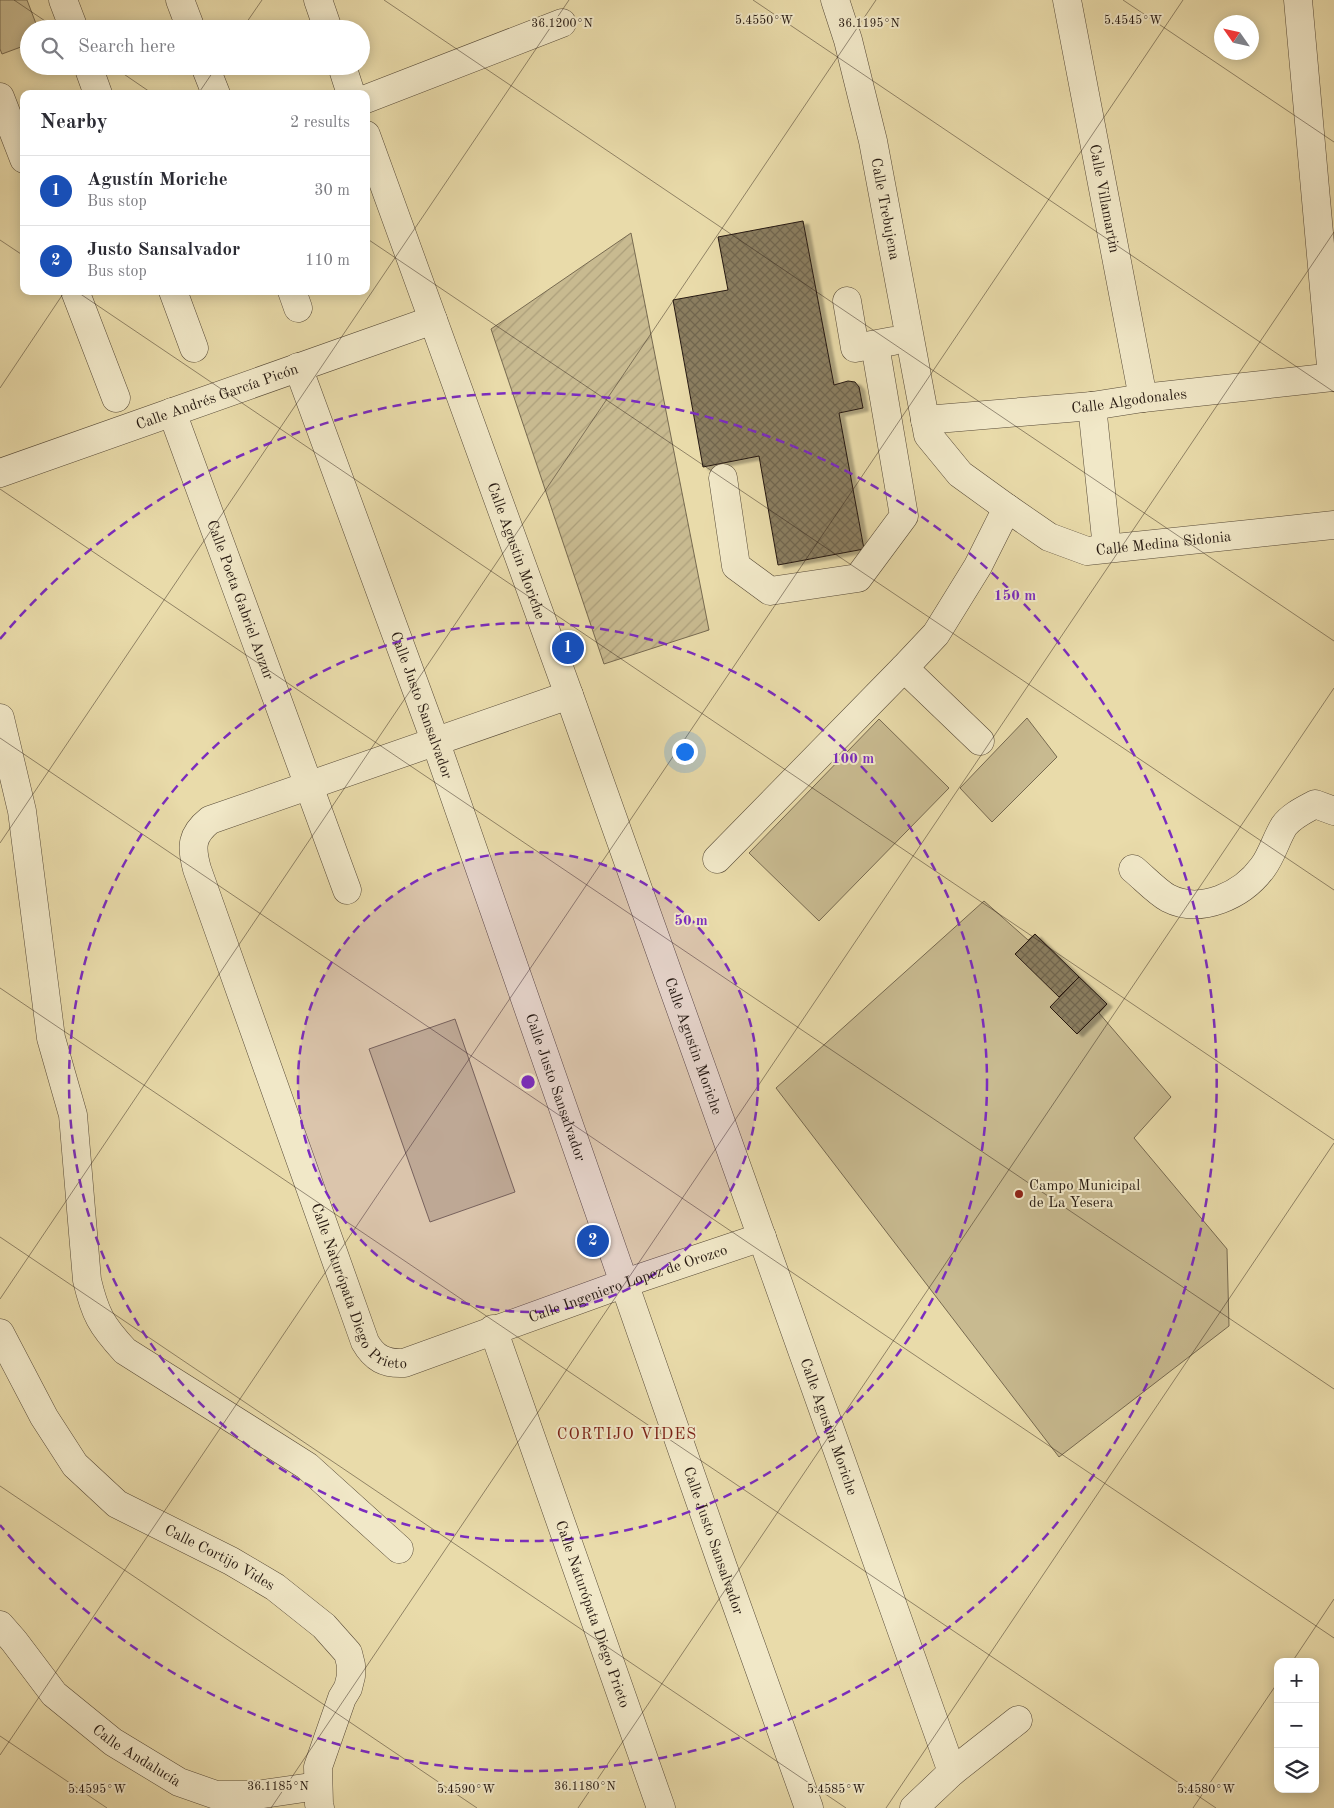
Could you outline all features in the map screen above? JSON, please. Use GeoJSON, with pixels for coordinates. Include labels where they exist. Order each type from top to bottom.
{"type":"FeatureCollection","features":[{"type":"Feature","properties":{"kind":"street"},"geometry":{"type":"LineString","coordinates":[[63,0],[71,20]]}},
{"type":"Feature","properties":{"kind":"street"},"geometry":{"type":"LineString","coordinates":[[180,0],[188,20]]}},
{"type":"Feature","properties":{"kind":"street"},"geometry":{"type":"LineString","coordinates":[[318,0],[325,20]]}},
{"type":"Feature","properties":{"kind":"street","name":"Calle Trebujena"},"geometry":{"type":"LineString","coordinates":[[835,0],[848,40],[873,141],[924,420]]}},
{"type":"Feature","properties":{"kind":"street","name":"Calle Villamartin"},"geometry":{"type":"LineString","coordinates":[[1067,0],[1143,398]]}},
{"type":"Feature","properties":{"kind":"street"},"geometry":{"type":"LineString","coordinates":[[1298,0],[1333,377]]}},
{"type":"Feature","properties":{"kind":"street"},"geometry":{"type":"LineString","coordinates":[[370,98],[562,23]]}},
{"type":"Feature","properties":{"kind":"street"},"geometry":{"type":"LineString","coordinates":[[91,75],[97,90]]}},
{"type":"Feature","properties":{"kind":"street"},"geometry":{"type":"LineString","coordinates":[[209,75],[214,90]]}},
{"type":"Feature","properties":{"kind":"street"},"geometry":{"type":"LineString","coordinates":[[345,75],[350,90]]}},
{"type":"Feature","properties":{"kind":"street"},"geometry":{"type":"LineString","coordinates":[[0,97],[20,149]]}},
{"type":"Feature","properties":{"kind":"street","name":"Calle Agustin Moriche"},"geometry":{"type":"LineString","coordinates":[[370,146],[569,695],[952,1772]]}},
{"type":"Feature","properties":{"kind":"street"},"geometry":{"type":"LineString","coordinates":[[77,295],[116,398]]}},
{"type":"Feature","properties":{"kind":"street"},"geometry":{"type":"LineString","coordinates":[[174,295],[194,348]]}},
{"type":"Feature","properties":{"kind":"street"},"geometry":{"type":"LineString","coordinates":[[847,301],[855,348],[909,338]]}},
{"type":"Feature","properties":{"kind":"street","name":"Calle Andrés García Picón"},"geometry":{"type":"LineString","coordinates":[[0,473],[432,320]]}},
{"type":"Feature","properties":{"kind":"street"},"geometry":{"type":"LineString","coordinates":[[723,478],[736,566],[763,586],[770,591],[858,578],[904,516],[875,345]]}},
{"type":"Feature","properties":{"kind":"street","name":"Calle Justo Sansalvador"},"geometry":{"type":"LineString","coordinates":[[298,367],[436,742],[724,1570],[809,1808]]}},
{"type":"Feature","properties":{"kind":"street","name":"Calle Algodonales"},"geometry":{"type":"LineString","coordinates":[[924,420],[1092,406],[1143,398],[1333,377]]}},
{"type":"Feature","properties":{"kind":"street"},"geometry":{"type":"LineString","coordinates":[[1092,406],[1108,548]]}},
{"type":"Feature","properties":{"kind":"street","name":"Calle Poeta Gabriel Anzur"},"geometry":{"type":"LineString","coordinates":[[172,412],[347,890]]}},
{"type":"Feature","properties":{"kind":"street","name":"Calle Medina Sidonia"},"geometry":{"type":"LineString","coordinates":[[924,420],[928,435],[960,474],[1049,537],[1087,550],[1334,525]]}},
{"type":"Feature","properties":{"kind":"street"},"geometry":{"type":"LineString","coordinates":[[717,859],[936,634],[978,566],[1007,508]]}},
{"type":"Feature","properties":{"kind":"street"},"geometry":{"type":"LineString","coordinates":[[904,668],[980,741]]}},
{"type":"Feature","properties":{"kind":"street","name":"Calle Naturópata Diego Prieto"},"geometry":{"type":"LineString","coordinates":[[569,695],[210,820],[196,836],[193,846],[194,857],[365,1342],[370,1351],[385,1362],[394,1364],[404,1363],[493,1329],[661,1808]]}},
{"type":"Feature","properties":{"kind":"street"},"geometry":{"type":"LineString","coordinates":[[0,718],[22,811],[51,1038],[73,1115],[87,1280],[93,1306],[106,1330],[125,1351],[307,1466],[399,1549]]}},
{"type":"Feature","properties":{"kind":"street"},"geometry":{"type":"LineString","coordinates":[[1133,869],[1168,898],[1190,904],[1212,903],[1247,885],[1264,867],[1284,825],[1299,812],[1315,804],[1334,810]]}},
{"type":"Feature","properties":{"kind":"street","name":"Calle Ingeniero Lopez de Orozco"},"geometry":{"type":"LineString","coordinates":[[493,1329],[762,1237]]}},
{"type":"Feature","properties":{"kind":"street","name":"Calle Cortijo Vides"},"geometry":{"type":"LineString","coordinates":[[0,1333],[44,1417],[75,1465],[117,1504],[231,1561],[275,1587],[324,1626],[348,1653],[351,1676],[318,1767],[319,1797]]}},
{"type":"Feature","properties":{"kind":"street","name":"Calle Andalucía"},"geometry":{"type":"LineString","coordinates":[[0,1624],[54,1694],[113,1742],[178,1782],[216,1796],[319,1797]]}},
{"type":"Feature","properties":{"kind":"street"},"geometry":{"type":"LineString","coordinates":[[914,1808],[952,1772],[1018,1720]]}},
{"type":"Feature","properties":{"kind":"shaded area"},"geometry":{"type":"Polygon","coordinates":[[[0,0],[27,0],[35,20],[20,20],[20,47],[2,54],[0,49],[0,0]]]}},
{"type":"Feature","properties":{"kind":"shaded area"},"geometry":{"type":"Polygon","coordinates":[[[631,233],[709,630],[604,664],[491,329],[631,233]]]}},
{"type":"Feature","properties":{"kind":"shaded area"},"geometry":{"type":"Polygon","coordinates":[[[1027,718],[1057,757],[992,822],[960,788],[1027,718]]]}},
{"type":"Feature","properties":{"kind":"shaded area"},"geometry":{"type":"Polygon","coordinates":[[[879,719],[949,788],[819,921],[749,853],[879,719]]]}},
{"type":"Feature","properties":{"kind":"shaded area","name":"Campo Municipal de La Yesera"},"geometry":{"type":"Polygon","coordinates":[[[984,901],[1028,940],[1035,934],[1107,1004],[1099,1013],[1171,1097],[1134,1138],[1227,1249],[1229,1326],[1059,1457],[776,1088],[984,901]]]}},
{"type":"Feature","properties":{"kind":"shaded area"},"geometry":{"type":"Polygon","coordinates":[[[455,1019],[515,1192],[430,1222],[369,1049],[455,1019]]]}},
{"type":"Feature","properties":{"kind":"building"},"geometry":{"type":"Polygon","coordinates":[[[803,221],[834,385],[848,381],[855,382],[859,387],[863,408],[839,413],[864,549],[778,565],[759,456],[703,467],[673,300],[728,290],[718,237],[803,221]]]}},
{"type":"Feature","properties":{"kind":"building"},"geometry":{"type":"Polygon","coordinates":[[[1035,934],[1079,977],[1059,997],[1015,954],[1035,934]]]}},
{"type":"Feature","properties":{"kind":"building"},"geometry":{"type":"Polygon","coordinates":[[[1079,977],[1107,1004],[1077,1034],[1050,1007],[1079,977]]]}},
{"type":"Feature","properties":{"kind":"place","name":"Agustín Moriche"},"geometry":{"type":"Point","coordinates":[568,648]}},
{"type":"Feature","properties":{"kind":"place","name":"Campo Municipal de La Yesera"},"geometry":{"type":"Point","coordinates":[1019,1194]}},
{"type":"Feature","properties":{"kind":"place","name":"Justo Sansalvador"},"geometry":{"type":"Point","coordinates":[593,1241]}},
{"type":"Feature","properties":{"kind":"district","name":"CORTIJO VIDES"},"geometry":{"type":"Point","coordinates":[627,1433]}}]}
